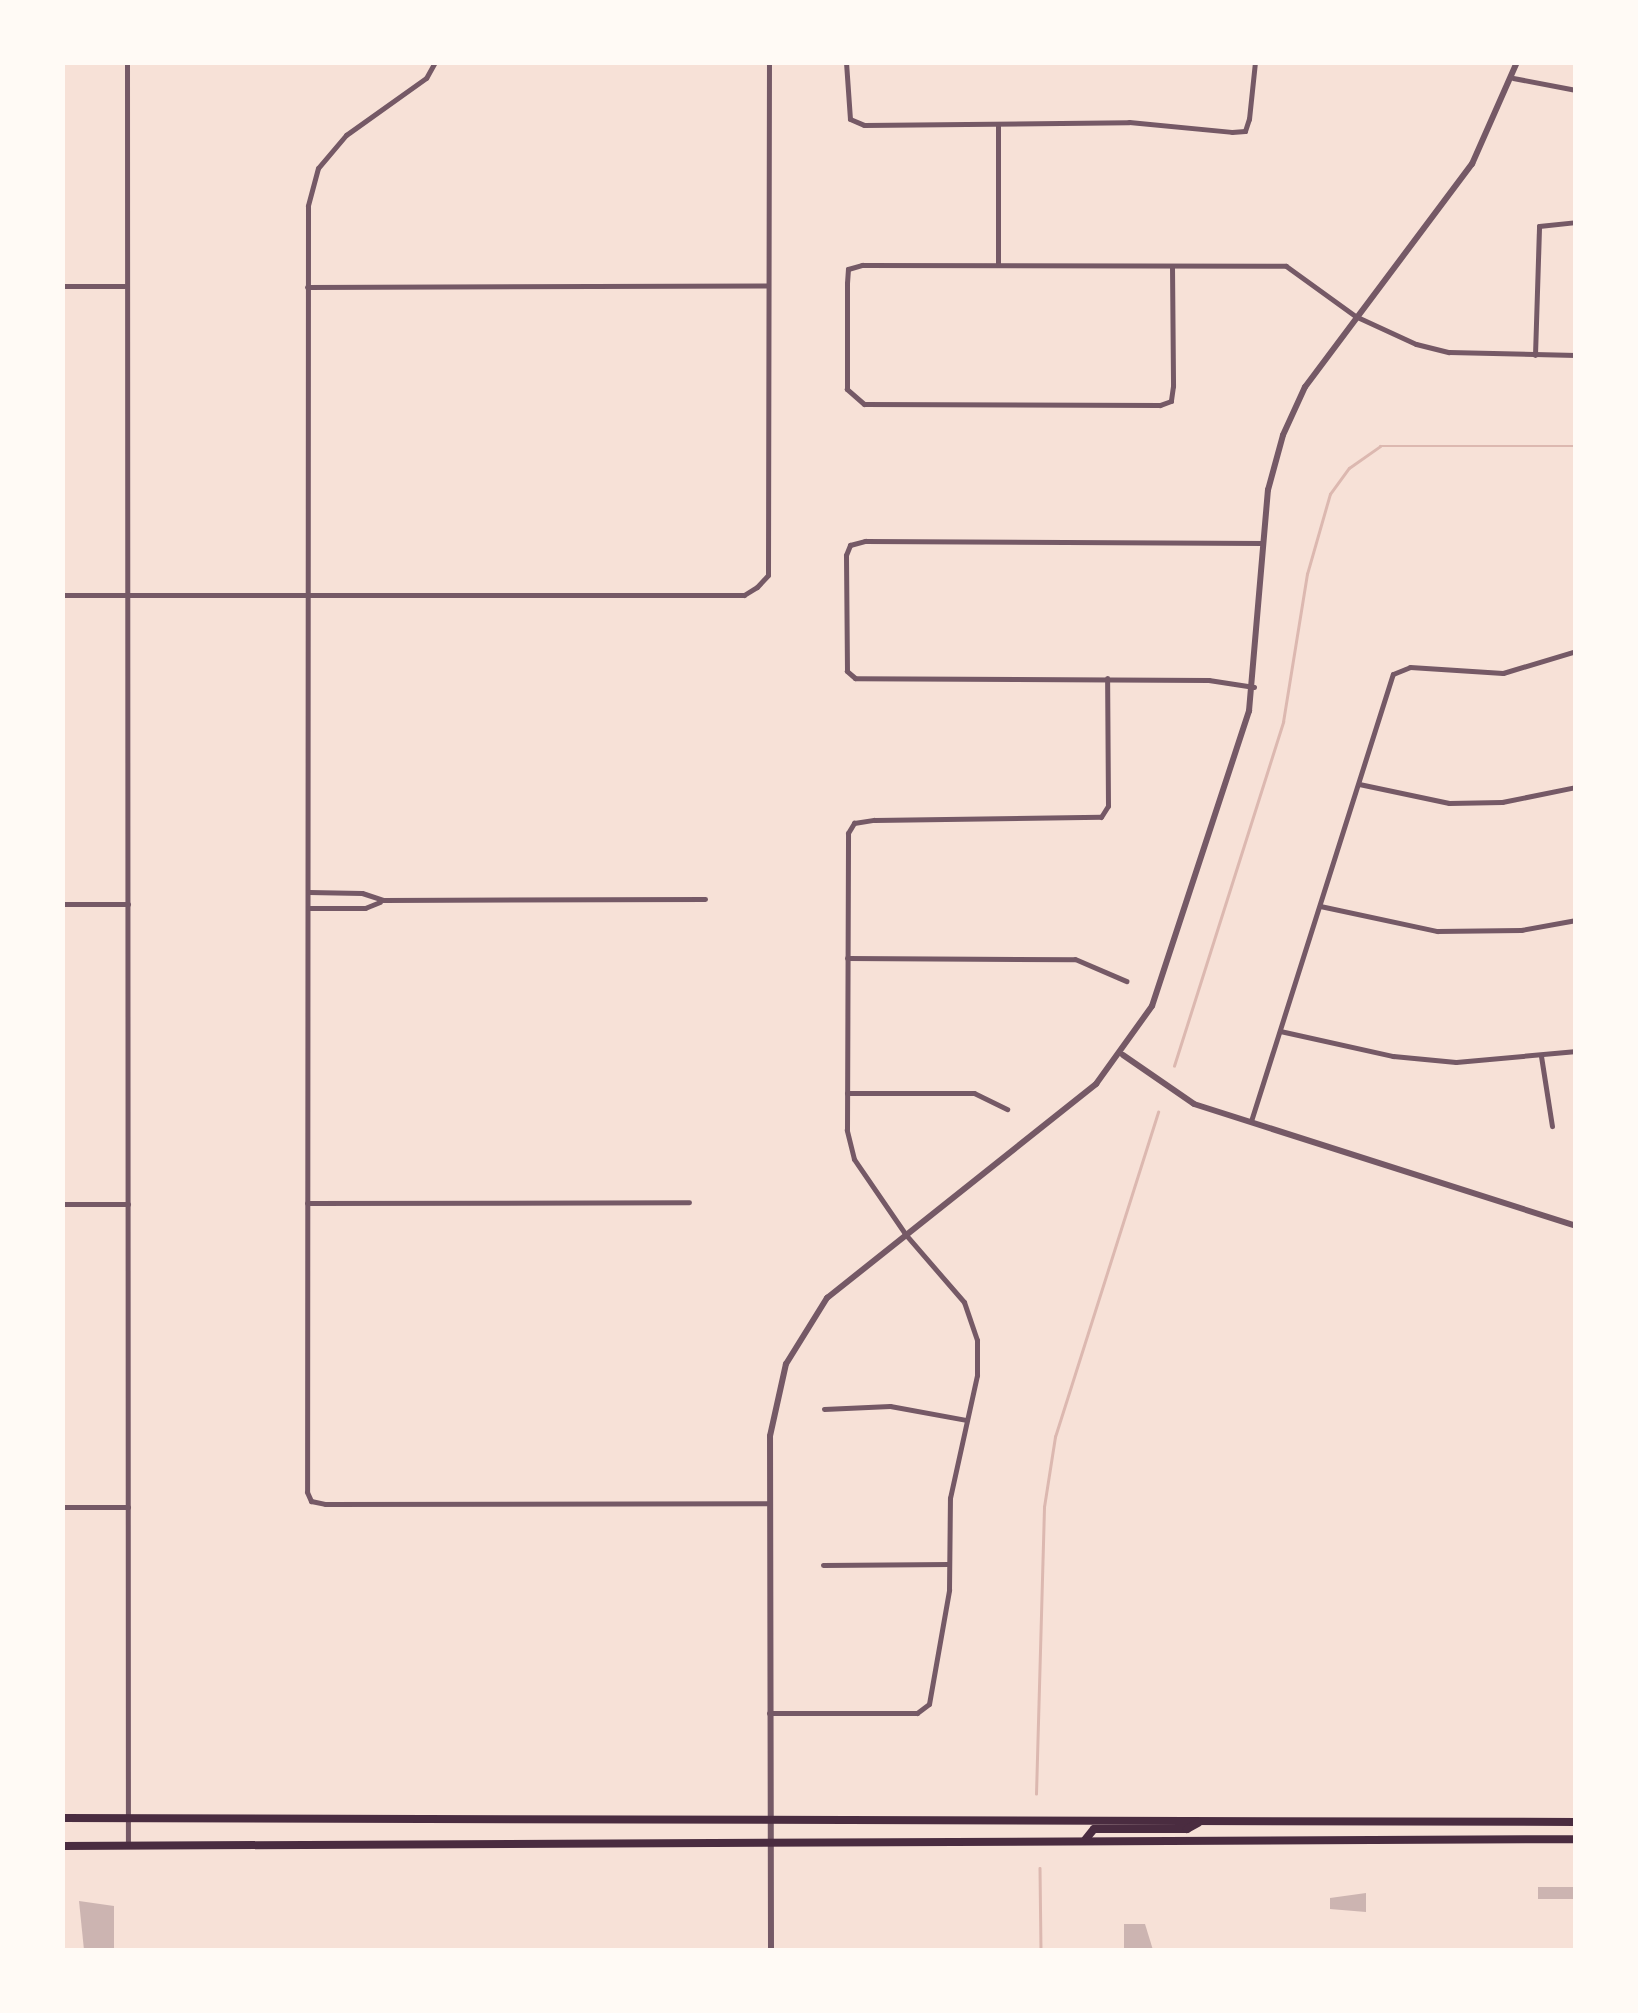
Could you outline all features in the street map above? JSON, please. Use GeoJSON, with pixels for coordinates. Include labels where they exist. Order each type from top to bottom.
{"type":"FeatureCollection","features":[{"type":"Feature","properties":{"kind":"main road"},"geometry":{"type":"LineString","coordinates":[[62,1818],[1576,1822]]}},
{"type":"Feature","properties":{"kind":"main road"},"geometry":{"type":"LineString","coordinates":[[1085,1840],[1094,1829],[1187,1829],[1199,1822]]}},
{"type":"Feature","properties":{"kind":"main road"},"geometry":{"type":"LineString","coordinates":[[62,1846],[1576,1839]]}},
{"type":"Feature","properties":{"kind":"street"},"geometry":{"type":"LineString","coordinates":[[127,62],[128,1846]]}},
{"type":"Feature","properties":{"kind":"street"},"geometry":{"type":"LineString","coordinates":[[435,62],[426,78],[346,136],[318,168],[308,206],[307,1203],[311,1501],[769,1503]]}},
{"type":"Feature","properties":{"kind":"street"},"geometry":{"type":"LineString","coordinates":[[62,595],[744,596],[756,587],[768,575],[769,62]]}},
{"type":"Feature","properties":{"kind":"street"},"geometry":{"type":"LineString","coordinates":[[846,62],[850,119],[864,125],[1129,122],[1244,130],[1255,62]]}},
{"type":"Feature","properties":{"kind":"street"},"geometry":{"type":"LineString","coordinates":[[771,1950],[769,1503],[773,1415],[799,1336],[828,1298],[1042,1130],[1123,1055],[1158,990],[1254,686],[1263,543],[1283,436],[1305,387],[1472,164],[1518,62]]}},
{"type":"Feature","properties":{"kind":"street"},"geometry":{"type":"LineString","coordinates":[[1514,78],[1576,90]]}},
{"type":"Feature","properties":{"kind":"street"},"geometry":{"type":"LineString","coordinates":[[998,126],[998,266]]}},
{"type":"Feature","properties":{"kind":"street"},"geometry":{"type":"LineString","coordinates":[[1535,356],[1538,226],[1576,222]]}},
{"type":"Feature","properties":{"kind":"street"},"geometry":{"type":"LineString","coordinates":[[1172,266],[1171,401],[884,404],[852,399],[848,270],[998,266],[1172,266],[1286,266],[1356,316],[1449,352],[1576,355]]}},
{"type":"Feature","properties":{"kind":"street"},"geometry":{"type":"LineString","coordinates":[[307,287],[767,284]]}},
{"type":"Feature","properties":{"kind":"street"},"geometry":{"type":"LineString","coordinates":[[62,286],[126,286]]}},
{"type":"Feature","properties":{"kind":"street"},"geometry":{"type":"LineString","coordinates":[[1254,686],[1107,678],[855,678],[847,670],[850,544],[1263,543]]}},
{"type":"Feature","properties":{"kind":"street"},"geometry":{"type":"LineString","coordinates":[[1250,1124],[1398,669],[1503,673],[1576,651]]}},
{"type":"Feature","properties":{"kind":"street"},"geometry":{"type":"LineString","coordinates":[[769,1713],[917,1713],[928,1704],[949,1564],[950,1498],[977,1374],[977,1340],[964,1302],[906,1235],[854,1159],[847,1093],[848,832],[854,822],[1101,817],[1108,806],[1107,678]]}},
{"type":"Feature","properties":{"kind":"street"},"geometry":{"type":"LineString","coordinates":[[1358,784],[1407,798],[1476,804],[1576,788]]}},
{"type":"Feature","properties":{"kind":"street"},"geometry":{"type":"LineString","coordinates":[[308,892],[346,892],[383,900]]}},
{"type":"Feature","properties":{"kind":"street"},"geometry":{"type":"LineString","coordinates":[[346,892],[346,908]]}},
{"type":"Feature","properties":{"kind":"street"},"geometry":{"type":"LineString","coordinates":[[309,908],[346,908],[383,900],[705,899]]}},
{"type":"Feature","properties":{"kind":"street"},"geometry":{"type":"LineString","coordinates":[[62,904],[128,904]]}},
{"type":"Feature","properties":{"kind":"street"},"geometry":{"type":"LineString","coordinates":[[1320,906],[1437,931],[1521,930],[1576,920]]}},
{"type":"Feature","properties":{"kind":"street"},"geometry":{"type":"LineString","coordinates":[[848,958],[1075,959],[1126,981]]}},
{"type":"Feature","properties":{"kind":"street"},"geometry":{"type":"LineString","coordinates":[[1280,1030],[1393,1056],[1456,1062],[1576,1050]]}},
{"type":"Feature","properties":{"kind":"street"},"geometry":{"type":"LineString","coordinates":[[1123,1055],[1178,1096],[1250,1124],[1576,1226]]}},
{"type":"Feature","properties":{"kind":"street"},"geometry":{"type":"LineString","coordinates":[[1540,1056],[1552,1126]]}},
{"type":"Feature","properties":{"kind":"street"},"geometry":{"type":"LineString","coordinates":[[847,1093],[974,1092],[1007,1110]]}},
{"type":"Feature","properties":{"kind":"street"},"geometry":{"type":"LineString","coordinates":[[307,1203],[689,1202]]}},
{"type":"Feature","properties":{"kind":"street"},"geometry":{"type":"LineString","coordinates":[[62,1204],[128,1204]]}},
{"type":"Feature","properties":{"kind":"street"},"geometry":{"type":"LineString","coordinates":[[824,1409],[890,1406],[966,1420]]}},
{"type":"Feature","properties":{"kind":"street"},"geometry":{"type":"LineString","coordinates":[[62,1506],[128,1507]]}},
{"type":"Feature","properties":{"kind":"street"},"geometry":{"type":"LineString","coordinates":[[823,1565],[949,1564]]}},
{"type":"Feature","properties":{"kind":"street"},"geometry":{"type":"LineString","coordinates":[[223,1950],[520,1950]]}},
{"type":"Feature","properties":{"kind":"building"},"geometry":{"type":"Polygon","coordinates":[[[1538,1887],[1573,1887],[1573,1899],[1538,1899],[1538,1887]]]}},
{"type":"Feature","properties":{"kind":"building"},"geometry":{"type":"Polygon","coordinates":[[[1366,1893],[1366,1912],[1330,1909],[1330,1898],[1366,1893]]]}},
{"type":"Feature","properties":{"kind":"building"},"geometry":{"type":"Polygon","coordinates":[[[79,1901],[114,1906],[114,1950],[84,1950],[79,1901]]]}},
{"type":"Feature","properties":{"kind":"building"},"geometry":{"type":"Polygon","coordinates":[[[1124,1924],[1145,1924],[1153,1950],[1124,1950],[1124,1924]]]}},
{"type":"Feature","properties":{"kind":"waterway"},"geometry":{"type":"LineString","coordinates":[[1174,1066],[1283,722],[1307,574],[1330,494],[1349,468],[1380,446],[1576,446]]}},
{"type":"Feature","properties":{"kind":"waterway"},"geometry":{"type":"LineString","coordinates":[[1036,1794],[1044,1507],[1055,1437],[1158,1112]]}},
{"type":"Feature","properties":{"kind":"waterway"},"geometry":{"type":"LineString","coordinates":[[1040,1868],[1041,1950]]}}]}
